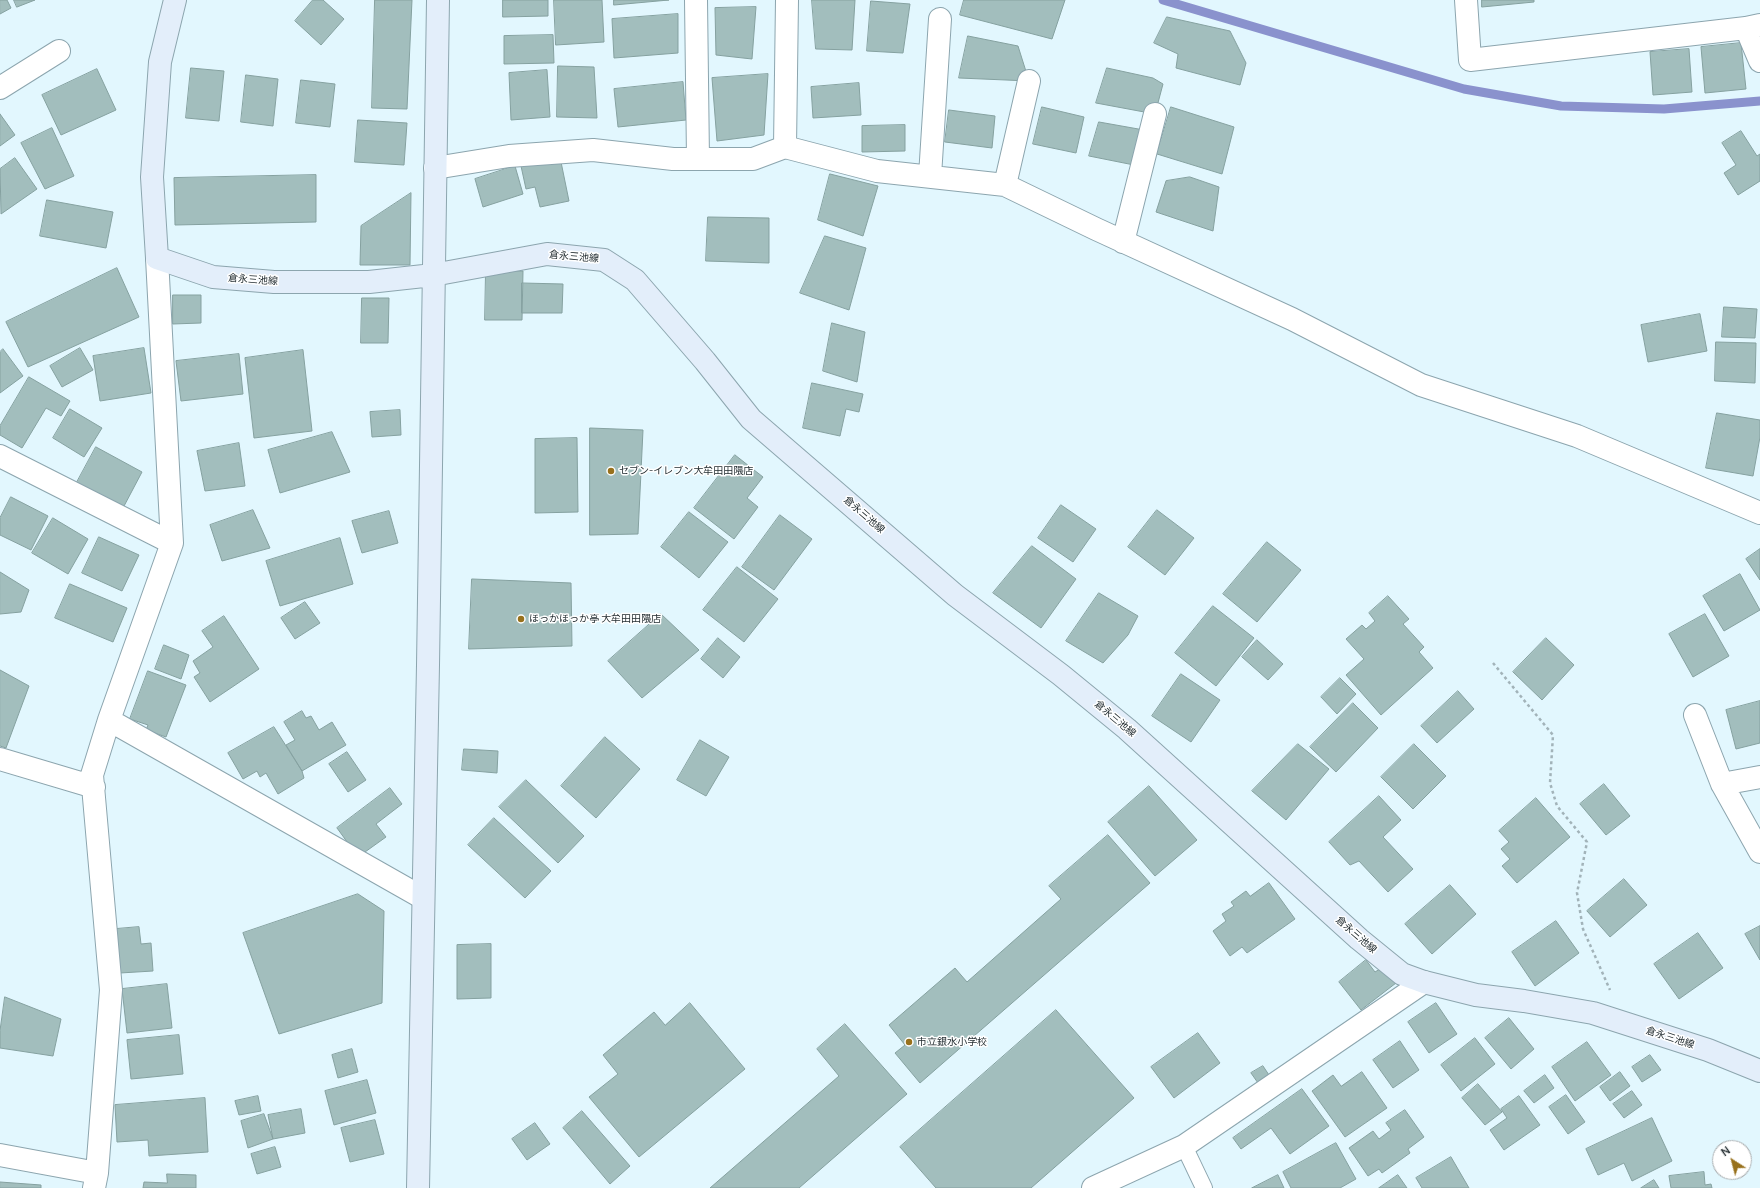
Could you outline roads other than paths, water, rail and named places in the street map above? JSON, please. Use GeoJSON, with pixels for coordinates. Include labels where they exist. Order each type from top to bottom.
{"type":"FeatureCollection","features":[{"type":"Feature","properties":{"kind":"main road"},"geometry":{"type":"LineString","coordinates":[[157,258],[152,177],[160,62],[175,0]]}},
{"type":"Feature","properties":{"kind":"main road"},"geometry":{"type":"LineString","coordinates":[[418,1188],[433,390],[433,275],[438,0]]}},
{"type":"Feature","properties":{"kind":"main road","name":"倉永三池線"},"geometry":{"type":"LineString","coordinates":[[157,258],[213,277],[274,282],[369,282],[433,275],[547,254],[604,260],[635,280],[705,361],[751,419],[955,595],[1061,675],[1127,729],[1359,939],[1402,974],[1424,982],[1476,995],[1524,1001],[1593,1013],[1708,1050],[1760,1071]]}},
{"type":"Feature","properties":{"kind":"street"},"geometry":{"type":"LineString","coordinates":[[696,0],[698,159]]}},
{"type":"Feature","properties":{"kind":"street"},"geometry":{"type":"LineString","coordinates":[[785,147],[787,0]]}},
{"type":"Feature","properties":{"kind":"street"},"geometry":{"type":"LineString","coordinates":[[1466,0],[1470,60],[1753,27],[1760,61]]}},
{"type":"Feature","properties":{"kind":"street"},"geometry":{"type":"LineString","coordinates":[[930,176],[940,19]]}},
{"type":"Feature","properties":{"kind":"street"},"geometry":{"type":"LineString","coordinates":[[0,88],[59,51]]}},
{"type":"Feature","properties":{"kind":"street"},"geometry":{"type":"LineString","coordinates":[[1005,185],[1029,81]]}},
{"type":"Feature","properties":{"kind":"street"},"geometry":{"type":"LineString","coordinates":[[1123,242],[1155,114]]}},
{"type":"Feature","properties":{"kind":"street"},"geometry":{"type":"LineString","coordinates":[[436,168],[509,156],[593,150],[673,158],[753,159],[785,147],[877,171],[1005,185],[1123,242],[1292,319],[1421,385],[1576,436],[1760,513]]}},
{"type":"Feature","properties":{"kind":"street"},"geometry":{"type":"LineString","coordinates":[[0,1155],[96,1180],[111,990],[92,775],[172,543],[157,258]]}},
{"type":"Feature","properties":{"kind":"street"},"geometry":{"type":"LineString","coordinates":[[0,456],[172,543]]}},
{"type":"Feature","properties":{"kind":"street"},"geometry":{"type":"LineString","coordinates":[[1695,716],[1722,784],[1760,852]]}},
{"type":"Feature","properties":{"kind":"street"},"geometry":{"type":"LineString","coordinates":[[110,720],[423,898]]}},
{"type":"Feature","properties":{"kind":"street"},"geometry":{"type":"LineString","coordinates":[[0,759],[94,787]]}},
{"type":"Feature","properties":{"kind":"street"},"geometry":{"type":"LineString","coordinates":[[1722,784],[1760,777]]}},
{"type":"Feature","properties":{"kind":"street"},"geometry":{"type":"LineString","coordinates":[[1093,1188],[1184,1146],[1424,982]]}},
{"type":"Feature","properties":{"kind":"lane"},"geometry":{"type":"LineString","coordinates":[[1184,1146],[1204,1188]]}},
{"type":"Feature","properties":{"kind":"waterway"},"geometry":{"type":"LineString","coordinates":[[1163,0],[1464,89],[1561,106],[1664,109],[1760,101]]}},
{"type":"Feature","properties":{"kind":"place","name":"セブン-イレブン大牟田田隈店"},"geometry":{"type":"Point","coordinates":[611,471]}},
{"type":"Feature","properties":{"kind":"place","name":"ほっかほっか亭 大牟田田隈店"},"geometry":{"type":"Point","coordinates":[521,619]}},
{"type":"Feature","properties":{"kind":"place","name":"市立銀水小学校"},"geometry":{"type":"Point","coordinates":[909,1042]}}]}
